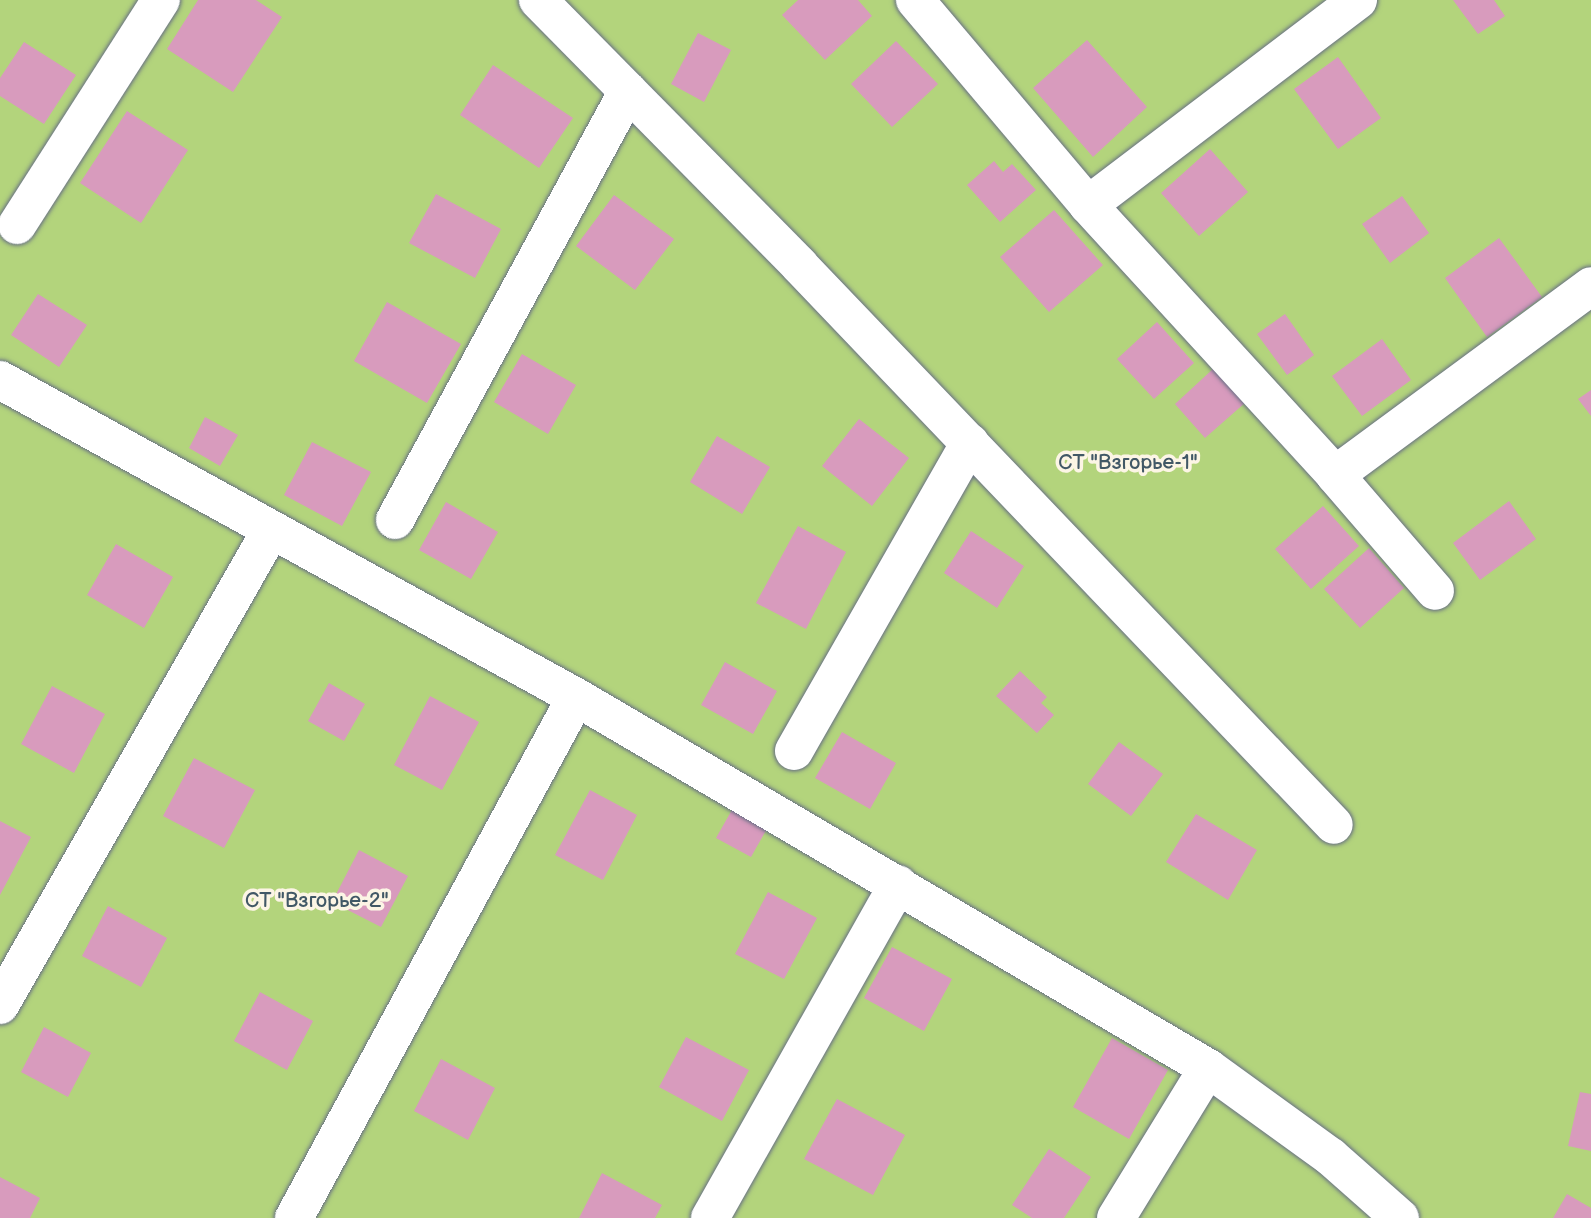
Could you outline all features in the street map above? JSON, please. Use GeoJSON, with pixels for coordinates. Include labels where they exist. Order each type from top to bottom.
{"type":"FeatureCollection","features":[{"type":"Feature","properties":{"kind":"lane"},"geometry":{"type":"LineString","coordinates":[[17,225],[161,0]]}},
{"type":"Feature","properties":{"kind":"lane"},"geometry":{"type":"LineString","coordinates":[[538,0],[970,443],[1334,825]]}},
{"type":"Feature","properties":{"kind":"lane"},"geometry":{"type":"LineString","coordinates":[[915,0],[1088,205],[1335,475],[1435,590]]}},
{"type":"Feature","properties":{"kind":"lane"},"geometry":{"type":"LineString","coordinates":[[1088,205],[1358,0]]}},
{"type":"Feature","properties":{"kind":"lane"},"geometry":{"type":"LineString","coordinates":[[395,520],[628,92]]}},
{"type":"Feature","properties":{"kind":"lane"},"geometry":{"type":"LineString","coordinates":[[1335,475],[1591,286]]}},
{"type":"Feature","properties":{"kind":"lane"},"geometry":{"type":"LineString","coordinates":[[0,380],[576,697],[1208,1068],[1331,1157],[1400,1218]]}},
{"type":"Feature","properties":{"kind":"lane"},"geometry":{"type":"LineString","coordinates":[[794,751],[970,443]]}},
{"type":"Feature","properties":{"kind":"lane"},"geometry":{"type":"LineString","coordinates":[[0,1005],[271,530]]}},
{"type":"Feature","properties":{"kind":"lane"},"geometry":{"type":"LineString","coordinates":[[294,1218],[576,697]]}},
{"type":"Feature","properties":{"kind":"lane"},"geometry":{"type":"LineString","coordinates":[[709,1218],[898,884]]}},
{"type":"Feature","properties":{"kind":"lane"},"geometry":{"type":"LineString","coordinates":[[1116,1218],[1208,1068]]}},
{"type":"Feature","properties":{"kind":"green space","name":"СТ \"Взгорье-1\""},"geometry":{"type":"Polygon","coordinates":[[[0,0],[1591,0],[1591,1218],[0,1218],[0,0]]]}},
{"type":"Feature","properties":{"kind":"building"},"geometry":{"type":"Polygon","coordinates":[[[198,0],[256,0],[282,17],[233,92],[167,49],[198,0]]]}},
{"type":"Feature","properties":{"kind":"building"},"geometry":{"type":"Polygon","coordinates":[[[798,0],[858,0],[872,16],[825,60],[782,15],[798,0]]]}},
{"type":"Feature","properties":{"kind":"building"},"geometry":{"type":"Polygon","coordinates":[[[1453,0],[1494,0],[1505,16],[1478,34],[1453,0]]]}},
{"type":"Feature","properties":{"kind":"building"},"geometry":{"type":"Polygon","coordinates":[[[698,33],[731,50],[704,102],[671,84],[698,33]]]}},
{"type":"Feature","properties":{"kind":"building"},"geometry":{"type":"Polygon","coordinates":[[[1087,40],[1147,107],[1093,157],[1033,88],[1087,40]]]}},
{"type":"Feature","properties":{"kind":"building"},"geometry":{"type":"Polygon","coordinates":[[[896,41],[938,84],[892,127],[851,84],[896,41]]]}},
{"type":"Feature","properties":{"kind":"building"},"geometry":{"type":"Polygon","coordinates":[[[24,42],[76,75],[44,124],[0,96],[0,78],[24,42]]]}},
{"type":"Feature","properties":{"kind":"building"},"geometry":{"type":"Polygon","coordinates":[[[1338,57],[1381,118],[1338,149],[1294,89],[1338,57]]]}},
{"type":"Feature","properties":{"kind":"building"},"geometry":{"type":"Polygon","coordinates":[[[493,65],[573,118],[539,168],[460,115],[493,65]]]}},
{"type":"Feature","properties":{"kind":"building"},"geometry":{"type":"Polygon","coordinates":[[[127,111],[188,150],[141,223],[80,183],[127,111]]]}},
{"type":"Feature","properties":{"kind":"building"},"geometry":{"type":"Polygon","coordinates":[[[1210,149],[1248,192],[1199,236],[1161,193],[1210,149]]]}},
{"type":"Feature","properties":{"kind":"building"},"geometry":{"type":"Polygon","coordinates":[[[994,161],[1003,172],[1012,164],[1036,190],[1000,222],[967,185],[994,161]]]}},
{"type":"Feature","properties":{"kind":"building"},"geometry":{"type":"Polygon","coordinates":[[[436,194],[501,229],[475,278],[409,243],[436,194]]]}},
{"type":"Feature","properties":{"kind":"building"},"geometry":{"type":"Polygon","coordinates":[[[614,195],[674,239],[635,290],[576,246],[614,195]]]}},
{"type":"Feature","properties":{"kind":"building"},"geometry":{"type":"Polygon","coordinates":[[[1402,196],[1429,233],[1390,263],[1362,224],[1402,196]]]}},
{"type":"Feature","properties":{"kind":"building"},"geometry":{"type":"Polygon","coordinates":[[[1054,210],[1103,265],[1049,312],[1000,257],[1054,210]]]}},
{"type":"Feature","properties":{"kind":"building"},"geometry":{"type":"Polygon","coordinates":[[[1499,238],[1542,297],[1487,337],[1445,278],[1499,238]]]}},
{"type":"Feature","properties":{"kind":"building"},"geometry":{"type":"Polygon","coordinates":[[[38,294],[87,325],[59,367],[11,335],[38,294]]]}},
{"type":"Feature","properties":{"kind":"building"},"geometry":{"type":"Polygon","coordinates":[[[387,302],[461,344],[427,403],[354,361],[387,302]]]}},
{"type":"Feature","properties":{"kind":"building"},"geometry":{"type":"Polygon","coordinates":[[[1285,314],[1314,355],[1287,375],[1257,334],[1285,314]]]}},
{"type":"Feature","properties":{"kind":"building"},"geometry":{"type":"Polygon","coordinates":[[[1157,322],[1194,363],[1154,399],[1117,359],[1157,322]]]}},
{"type":"Feature","properties":{"kind":"building"},"geometry":{"type":"Polygon","coordinates":[[[1382,339],[1411,380],[1362,416],[1332,376],[1382,339]]]}},
{"type":"Feature","properties":{"kind":"building"},"geometry":{"type":"Polygon","coordinates":[[[522,354],[576,385],[548,434],[494,402],[522,354]]]}},
{"type":"Feature","properties":{"kind":"building"},"geometry":{"type":"Polygon","coordinates":[[[1214,368],[1246,402],[1205,438],[1175,404],[1214,368]]]}},
{"type":"Feature","properties":{"kind":"building"},"geometry":{"type":"Polygon","coordinates":[[[1591,390],[1591,416],[1578,399],[1591,390]]]}},
{"type":"Feature","properties":{"kind":"building"},"geometry":{"type":"Polygon","coordinates":[[[205,417],[238,435],[220,466],[189,448],[205,417]]]}},
{"type":"Feature","properties":{"kind":"building"},"geometry":{"type":"Polygon","coordinates":[[[859,419],[909,458],[872,506],[822,466],[859,419]]]}},
{"type":"Feature","properties":{"kind":"building"},"geometry":{"type":"Polygon","coordinates":[[[717,436],[770,467],[742,514],[690,482],[717,436]]]}},
{"type":"Feature","properties":{"kind":"building"},"geometry":{"type":"Polygon","coordinates":[[[312,442],[371,472],[342,526],[284,495],[312,442]]]}},
{"type":"Feature","properties":{"kind":"building"},"geometry":{"type":"Polygon","coordinates":[[[1509,501],[1536,539],[1480,580],[1453,543],[1509,501]]]}},
{"type":"Feature","properties":{"kind":"building"},"geometry":{"type":"Polygon","coordinates":[[[446,502],[498,532],[471,579],[419,550],[446,502]]]}},
{"type":"Feature","properties":{"kind":"building"},"geometry":{"type":"Polygon","coordinates":[[[1323,506],[1359,546],[1311,589],[1275,549],[1323,506]]]}},
{"type":"Feature","properties":{"kind":"building"},"geometry":{"type":"Polygon","coordinates":[[[798,526],[846,552],[806,629],[756,603],[798,526]]]}},
{"type":"Feature","properties":{"kind":"building"},"geometry":{"type":"Polygon","coordinates":[[[971,531],[1024,566],[997,608],[944,573],[971,531]]]}},
{"type":"Feature","properties":{"kind":"building"},"geometry":{"type":"Polygon","coordinates":[[[116,544],[173,577],[144,628],[87,595],[116,544]]]}},
{"type":"Feature","properties":{"kind":"building"},"geometry":{"type":"Polygon","coordinates":[[[1369,548],[1404,588],[1360,628],[1324,589],[1369,548]]]}},
{"type":"Feature","properties":{"kind":"building"},"geometry":{"type":"Polygon","coordinates":[[[725,662],[777,691],[753,734],[701,705],[725,662]]]}},
{"type":"Feature","properties":{"kind":"building"},"geometry":{"type":"Polygon","coordinates":[[[1020,671],[1047,697],[1041,703],[1054,715],[1037,733],[996,696],[1020,671]]]}},
{"type":"Feature","properties":{"kind":"building"},"geometry":{"type":"Polygon","coordinates":[[[329,683],[365,704],[344,741],[308,721],[329,683]]]}},
{"type":"Feature","properties":{"kind":"building"},"geometry":{"type":"Polygon","coordinates":[[[52,686],[105,714],[74,773],[21,744],[52,686]]]}},
{"type":"Feature","properties":{"kind":"building"},"geometry":{"type":"Polygon","coordinates":[[[430,696],[479,722],[442,790],[394,765],[430,696]]]}},
{"type":"Feature","properties":{"kind":"building"},"geometry":{"type":"Polygon","coordinates":[[[842,732],[896,763],[870,809],[815,778],[842,732]]]}},
{"type":"Feature","properties":{"kind":"building"},"geometry":{"type":"Polygon","coordinates":[[[1119,742],[1163,774],[1131,816],[1088,784],[1119,742]]]}},
{"type":"Feature","properties":{"kind":"building"},"geometry":{"type":"Polygon","coordinates":[[[194,758],[255,790],[224,848],[163,816],[194,758]]]}},
{"type":"Feature","properties":{"kind":"building"},"geometry":{"type":"Polygon","coordinates":[[[590,790],[637,815],[603,880],[555,855],[590,790]]]}},
{"type":"Feature","properties":{"kind":"building"},"geometry":{"type":"Polygon","coordinates":[[[737,801],[772,820],[751,857],[716,838],[737,801]]]}},
{"type":"Feature","properties":{"kind":"building"},"geometry":{"type":"Polygon","coordinates":[[[1196,814],[1257,850],[1228,900],[1166,862],[1196,814]]]}},
{"type":"Feature","properties":{"kind":"building"},"geometry":{"type":"Polygon","coordinates":[[[0,821],[31,837],[0,895],[0,821]]]}},
{"type":"Feature","properties":{"kind":"building"},"geometry":{"type":"Polygon","coordinates":[[[359,850],[408,876],[381,927],[332,902],[359,850]]]}},
{"type":"Feature","properties":{"kind":"building"},"geometry":{"type":"Polygon","coordinates":[[[768,892],[817,918],[784,979],[735,954],[768,892]]]}},
{"type":"Feature","properties":{"kind":"building"},"geometry":{"type":"Polygon","coordinates":[[[108,906],[167,938],[141,987],[82,956],[108,906]]]}},
{"type":"Feature","properties":{"kind":"building"},"geometry":{"type":"Polygon","coordinates":[[[892,947],[952,979],[924,1031],[864,998],[892,947]]]}},
{"type":"Feature","properties":{"kind":"building"},"geometry":{"type":"Polygon","coordinates":[[[260,992],[313,1021],[287,1070],[234,1041],[260,992]]]}},
{"type":"Feature","properties":{"kind":"building"},"geometry":{"type":"Polygon","coordinates":[[[44,1027],[91,1053],[68,1097],[21,1072],[44,1027]]]}},
{"type":"Feature","properties":{"kind":"building"},"geometry":{"type":"Polygon","coordinates":[[[686,1037],[749,1070],[722,1121],[659,1087],[686,1037]]]}},
{"type":"Feature","properties":{"kind":"building"},"geometry":{"type":"Polygon","coordinates":[[[1112,1038],[1168,1070],[1129,1139],[1073,1107],[1112,1038]]]}},
{"type":"Feature","properties":{"kind":"building"},"geometry":{"type":"Polygon","coordinates":[[[441,1059],[495,1088],[468,1140],[414,1111],[441,1059]]]}},
{"type":"Feature","properties":{"kind":"building"},"geometry":{"type":"Polygon","coordinates":[[[1580,1092],[1591,1094],[1591,1151],[1568,1146],[1580,1092]]]}},
{"type":"Feature","properties":{"kind":"building"},"geometry":{"type":"Polygon","coordinates":[[[837,1099],[905,1135],[873,1195],[804,1159],[837,1099]]]}},
{"type":"Feature","properties":{"kind":"building"},"geometry":{"type":"Polygon","coordinates":[[[1049,1149],[1091,1177],[1064,1218],[1032,1218],[1012,1205],[1049,1149]]]}},
{"type":"Feature","properties":{"kind":"building"},"geometry":{"type":"Polygon","coordinates":[[[602,1173],[662,1205],[655,1218],[579,1218],[602,1173]]]}},
{"type":"Feature","properties":{"kind":"building"},"geometry":{"type":"Polygon","coordinates":[[[0,1177],[40,1198],[30,1218],[0,1218],[0,1177]]]}},
{"type":"Feature","properties":{"kind":"building"},"geometry":{"type":"Polygon","coordinates":[[[1567,1194],[1591,1208],[1591,1218],[1553,1218],[1567,1194]]]}},
{"type":"Feature","properties":{"kind":"park label","name":"СТ \"Взгорье-2\""},"geometry":{"type":"Point","coordinates":[317,901]}}]}
